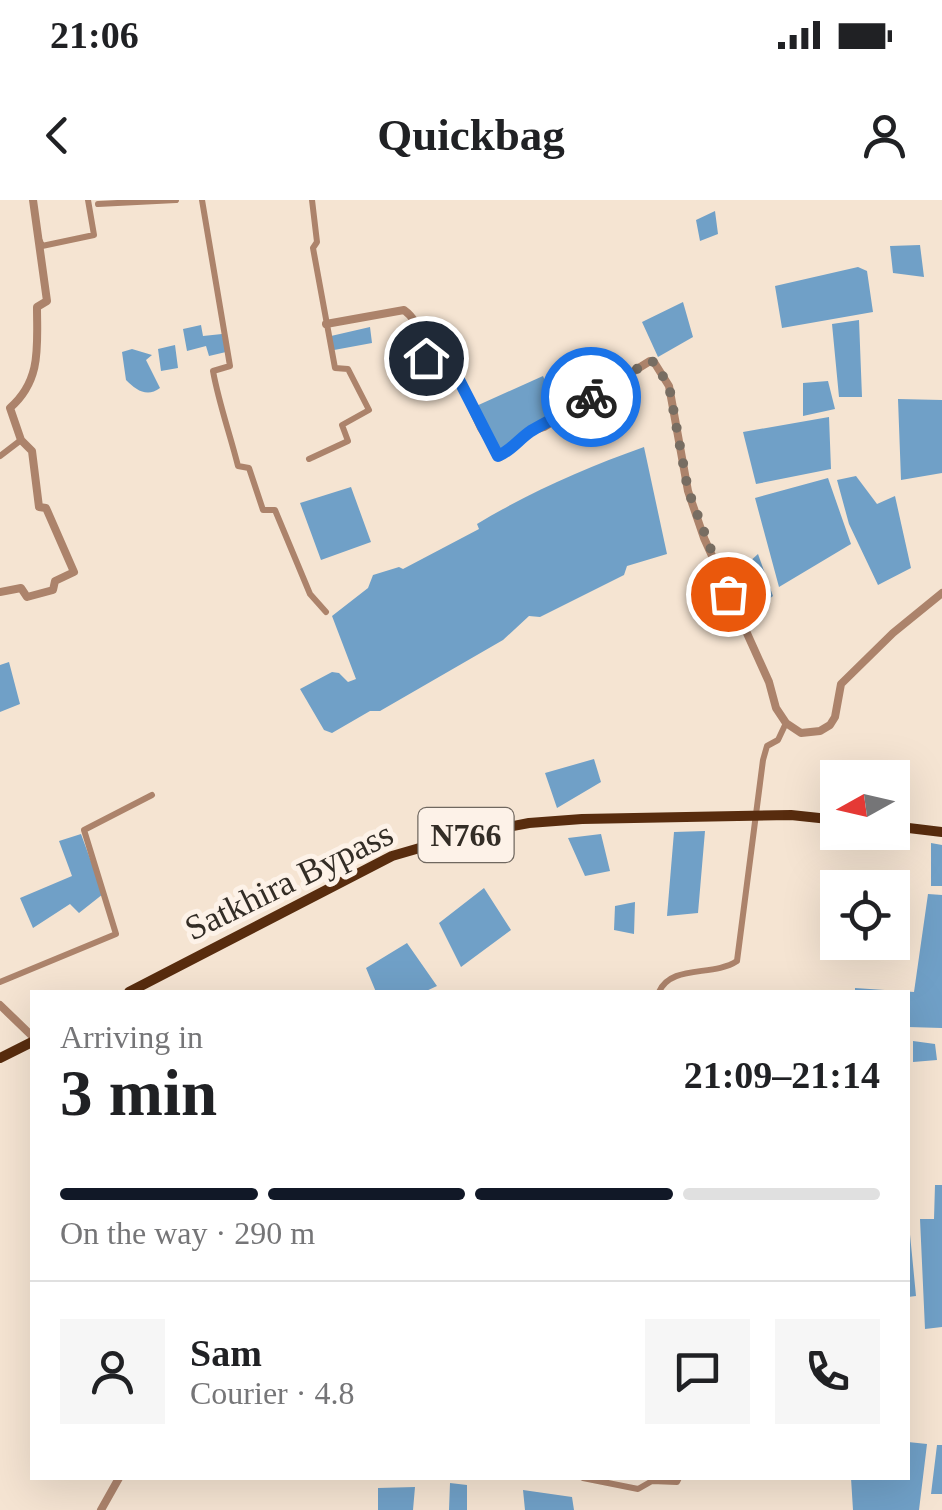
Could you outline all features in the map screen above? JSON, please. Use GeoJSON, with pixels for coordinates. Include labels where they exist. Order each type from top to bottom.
{"type":"FeatureCollection","features":[{"type":"Feature","properties":{"kind":"highway","name":"Satkhira Bypass"},"geometry":{"type":"LineString","coordinates":[[133,990],[392,856],[529,823],[582,819],[820,818]]}},
{"type":"Feature","properties":{"kind":"highway"},"geometry":{"type":"LineString","coordinates":[[910,828],[942,832]]}},
{"type":"Feature","properties":{"kind":"highway"},"geometry":{"type":"LineString","coordinates":[[0,1058],[30,1040]]}},
{"type":"Feature","properties":{"kind":"street"},"geometry":{"type":"LineString","coordinates":[[0,592],[21,588],[27,597],[53,590],[55,581],[74,572],[46,508],[39,507],[36,500],[32,452],[21,440],[5,406],[22,398],[39,363],[38,307],[47,301],[33,200]]}},
{"type":"Feature","properties":{"kind":"street"},"geometry":{"type":"LineString","coordinates":[[39,235],[42,246],[94,235],[88,200]]}},
{"type":"Feature","properties":{"kind":"street"},"geometry":{"type":"LineString","coordinates":[[98,204],[176,200]]}},
{"type":"Feature","properties":{"kind":"street"},"geometry":{"type":"LineString","coordinates":[[202,200],[230,366],[213,371],[219,404],[238,466],[248,468],[263,510],[276,510],[310,594],[326,612]]}},
{"type":"Feature","properties":{"kind":"street"},"geometry":{"type":"LineString","coordinates":[[309,459],[348,440],[342,425],[368,410],[348,369],[335,368],[312,248],[317,242],[312,200]]}},
{"type":"Feature","properties":{"kind":"street"},"geometry":{"type":"LineString","coordinates":[[326,324],[404,310],[410,313],[426,358],[428,382],[457,376],[481,428],[500,457],[529,432],[544,427],[622,376],[654,362],[669,386],[688,490],[704,538],[769,682],[776,708],[786,723],[801,733],[820,732],[830,726],[836,717],[841,684],[893,633],[942,593]]}},
{"type":"Feature","properties":{"kind":"street"},"geometry":{"type":"LineString","coordinates":[[0,456],[21,440]]}},
{"type":"Feature","properties":{"kind":"street"},"geometry":{"type":"LineString","coordinates":[[660,990],[665,981],[676,975],[708,972],[737,961],[767,746],[778,740],[786,723]]}},
{"type":"Feature","properties":{"kind":"street"},"geometry":{"type":"LineString","coordinates":[[0,982],[116,934],[84,830],[152,795]]}},
{"type":"Feature","properties":{"kind":"street"},"geometry":{"type":"LineString","coordinates":[[0,1005],[30,1037]]}},
{"type":"Feature","properties":{"kind":"street"},"geometry":{"type":"LineString","coordinates":[[101,1510],[118,1480]]}},
{"type":"Feature","properties":{"kind":"street"},"geometry":{"type":"LineString","coordinates":[[593,1480],[638,1489],[652,1480],[678,1480]]}},
{"type":"Feature","properties":{"kind":"water"},"geometry":{"type":"Polygon","coordinates":[[[715,211],[718,234],[700,241],[696,220],[715,211]]]}},
{"type":"Feature","properties":{"kind":"water"},"geometry":{"type":"Polygon","coordinates":[[[920,245],[924,277],[893,273],[890,246],[920,245]]]}},
{"type":"Feature","properties":{"kind":"water"},"geometry":{"type":"Polygon","coordinates":[[[858,267],[867,271],[873,312],[782,328],[775,286],[858,267]]]}},
{"type":"Feature","properties":{"kind":"water"},"geometry":{"type":"Polygon","coordinates":[[[683,302],[693,337],[658,357],[642,322],[683,302]]]}},
{"type":"Feature","properties":{"kind":"water"},"geometry":{"type":"Polygon","coordinates":[[[859,320],[862,397],[839,397],[832,324],[859,320]]]}},
{"type":"Feature","properties":{"kind":"water"},"geometry":{"type":"Polygon","coordinates":[[[201,325],[203,336],[222,334],[226,352],[209,356],[206,346],[187,351],[183,329],[201,325]]]}},
{"type":"Feature","properties":{"kind":"water"},"geometry":{"type":"Polygon","coordinates":[[[370,327],[372,343],[334,350],[331,336],[370,327]]]}},
{"type":"Feature","properties":{"kind":"water"},"geometry":{"type":"Polygon","coordinates":[[[175,345],[178,368],[161,371],[158,349],[175,345]]]}},
{"type":"Feature","properties":{"kind":"water"},"geometry":{"type":"Polygon","coordinates":[[[132,349],[152,355],[146,360],[160,388],[142,392],[126,380],[122,352],[132,349]]]}},
{"type":"Feature","properties":{"kind":"water"},"geometry":{"type":"Polygon","coordinates":[[[543,376],[560,414],[499,453],[474,407],[543,376]]]}},
{"type":"Feature","properties":{"kind":"water"},"geometry":{"type":"Polygon","coordinates":[[[828,381],[835,409],[803,416],[803,383],[828,381]]]}},
{"type":"Feature","properties":{"kind":"water"},"geometry":{"type":"Polygon","coordinates":[[[898,399],[942,400],[942,473],[901,480],[898,399]]]}},
{"type":"Feature","properties":{"kind":"water"},"geometry":{"type":"Polygon","coordinates":[[[829,417],[831,469],[756,484],[743,432],[829,417]]]}},
{"type":"Feature","properties":{"kind":"water"},"geometry":{"type":"Polygon","coordinates":[[[644,447],[667,554],[627,566],[624,575],[540,617],[529,616],[503,640],[380,711],[370,711],[332,733],[324,730],[300,689],[332,672],[348,682],[356,679],[332,616],[368,588],[373,575],[403,569],[479,529],[477,524],[517,501],[644,447]]]}},
{"type":"Feature","properties":{"kind":"water"},"geometry":{"type":"Polygon","coordinates":[[[856,476],[877,504],[895,496],[911,568],[878,585],[849,524],[837,480],[856,476]]]}},
{"type":"Feature","properties":{"kind":"water"},"geometry":{"type":"Polygon","coordinates":[[[828,478],[851,544],[779,587],[755,498],[828,478]]]}},
{"type":"Feature","properties":{"kind":"water"},"geometry":{"type":"Polygon","coordinates":[[[351,487],[371,542],[321,560],[300,503],[351,487]]]}},
{"type":"Feature","properties":{"kind":"water"},"geometry":{"type":"Polygon","coordinates":[[[758,554],[773,596],[751,612],[743,613],[728,581],[758,554]]]}},
{"type":"Feature","properties":{"kind":"water"},"geometry":{"type":"Polygon","coordinates":[[[9,662],[20,704],[0,712],[0,665],[9,662]]]}},
{"type":"Feature","properties":{"kind":"water"},"geometry":{"type":"Polygon","coordinates":[[[594,759],[601,782],[557,808],[545,773],[594,759]]]}},
{"type":"Feature","properties":{"kind":"water"},"geometry":{"type":"Polygon","coordinates":[[[705,831],[698,913],[667,916],[674,832],[705,831]]]}},
{"type":"Feature","properties":{"kind":"water"},"geometry":{"type":"Polygon","coordinates":[[[81,834],[103,894],[79,913],[70,904],[33,928],[20,898],[72,876],[59,841],[81,834]]]}},
{"type":"Feature","properties":{"kind":"water"},"geometry":{"type":"Polygon","coordinates":[[[601,834],[610,871],[585,876],[568,838],[601,834]]]}},
{"type":"Feature","properties":{"kind":"water"},"geometry":{"type":"Polygon","coordinates":[[[931,843],[942,845],[942,886],[931,886],[931,843]]]}},
{"type":"Feature","properties":{"kind":"water"},"geometry":{"type":"Polygon","coordinates":[[[484,888],[511,930],[461,967],[439,923],[484,888]]]}},
{"type":"Feature","properties":{"kind":"water"},"geometry":{"type":"Polygon","coordinates":[[[928,894],[942,895],[942,1028],[910,1027],[910,992],[914,992],[928,894]]]}},
{"type":"Feature","properties":{"kind":"water"},"geometry":{"type":"Polygon","coordinates":[[[635,902],[634,934],[614,930],[615,906],[635,902]]]}},
{"type":"Feature","properties":{"kind":"water"},"geometry":{"type":"Polygon","coordinates":[[[407,943],[437,986],[428,990],[375,990],[366,968],[407,943]]]}},
{"type":"Feature","properties":{"kind":"water"},"geometry":{"type":"Polygon","coordinates":[[[913,1041],[935,1044],[937,1060],[913,1062],[913,1041]]]}},
{"type":"Feature","properties":{"kind":"water"},"geometry":{"type":"Polygon","coordinates":[[[935,1185],[942,1185],[942,1327],[925,1329],[920,1219],[934,1219],[935,1185]]]}},
{"type":"Feature","properties":{"kind":"water"},"geometry":{"type":"Polygon","coordinates":[[[910,1234],[916,1296],[910,1297],[910,1234]]]}},
{"type":"Feature","properties":{"kind":"water"},"geometry":{"type":"Polygon","coordinates":[[[910,1442],[927,1444],[919,1510],[853,1510],[851,1480],[910,1480],[910,1442]]]}},
{"type":"Feature","properties":{"kind":"water"},"geometry":{"type":"Polygon","coordinates":[[[937,1445],[942,1445],[942,1494],[931,1494],[937,1445]]]}},
{"type":"Feature","properties":{"kind":"water"},"geometry":{"type":"Polygon","coordinates":[[[450,1483],[467,1485],[467,1510],[449,1510],[450,1483]]]}},
{"type":"Feature","properties":{"kind":"water"},"geometry":{"type":"Polygon","coordinates":[[[415,1487],[413,1510],[378,1510],[378,1488],[415,1487]]]}},
{"type":"Feature","properties":{"kind":"water"},"geometry":{"type":"Polygon","coordinates":[[[523,1490],[572,1497],[574,1510],[525,1510],[523,1490]]]}},
{"type":"Feature","properties":{"kind":"way so far"},"geometry":{"type":"LineString","coordinates":[[591,397],[622,376],[654,362],[669,386],[688,490],[728,594]]}},
{"type":"Feature","properties":{"kind":"route"},"geometry":{"type":"LineString","coordinates":[[426,358],[431,384],[453,374],[457,376],[481,428],[500,457],[529,432],[544,427],[591,397]]}}]}
